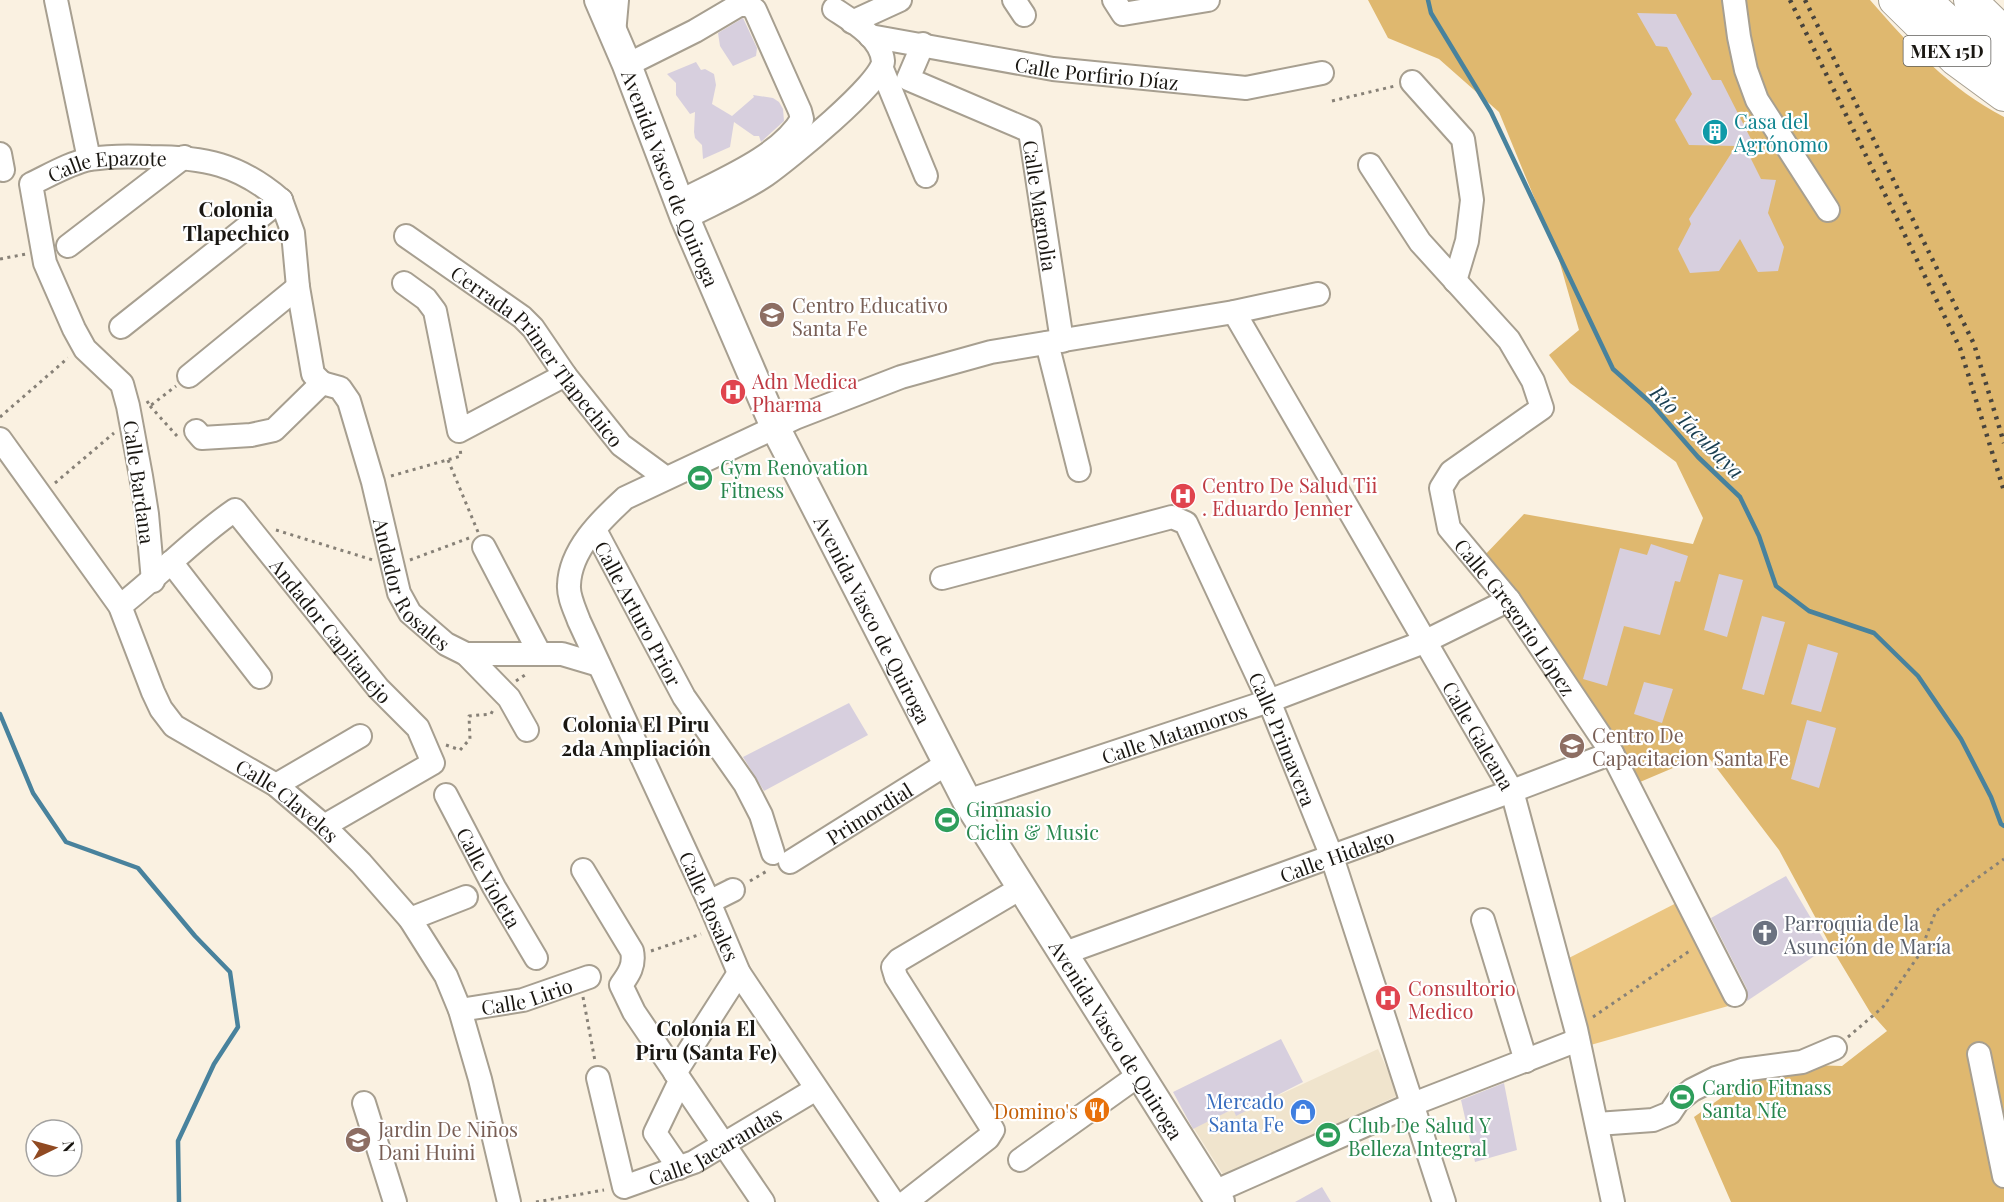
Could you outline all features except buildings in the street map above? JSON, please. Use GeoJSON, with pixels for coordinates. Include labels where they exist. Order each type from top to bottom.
{"type":"FeatureCollection","features":[{"type":"Feature","properties":{"kind":"highway","name":"MEX 15D"},"geometry":{"type":"LineString","coordinates":[[1895,0],[1955,59],[2004,95]]}},
{"type":"Feature","properties":{"kind":"highway"},"geometry":{"type":"LineString","coordinates":[[1925,0],[2004,69]]}},
{"type":"Feature","properties":{"kind":"highway","name":"MEX 15D"},"geometry":{"type":"LineString","coordinates":[[1970,0],[2004,33]]}},
{"type":"Feature","properties":{"kind":"main road","name":"Avenida Vasco de Quiroga"},"geometry":{"type":"LineString","coordinates":[[599,0],[627,65],[682,210],[775,427],[967,801],[1217,1197]]}},
{"type":"Feature","properties":{"kind":"street"},"geometry":{"type":"LineString","coordinates":[[56,0],[89,159]]}},
{"type":"Feature","properties":{"kind":"street"},"geometry":{"type":"LineString","coordinates":[[614,34],[617,0]]}},
{"type":"Feature","properties":{"kind":"street"},"geometry":{"type":"LineString","coordinates":[[900,0],[852,22],[879,49],[883,61],[882,69],[926,176]]}},
{"type":"Feature","properties":{"kind":"street"},"geometry":{"type":"LineString","coordinates":[[1118,7],[1208,0]]}},
{"type":"Feature","properties":{"kind":"street"},"geometry":{"type":"LineString","coordinates":[[1734,0],[1746,70],[1757,100],[1828,210]]}},
{"type":"Feature","properties":{"kind":"street"},"geometry":{"type":"LineString","coordinates":[[627,65],[695,32],[739,5],[748,5],[755,10],[800,111],[802,119],[775,148],[682,210]]}},
{"type":"Feature","properties":{"kind":"street","name":"Calle Porfirio Díaz"},"geometry":{"type":"LineString","coordinates":[[852,22],[923,44],[1053,69],[1246,88],[1322,73]]}},
{"type":"Feature","properties":{"kind":"street","name":"Calle Magnolia"},"geometry":{"type":"LineString","coordinates":[[923,44],[908,80],[1030,131],[1055,342],[1079,470]]}},
{"type":"Feature","properties":{"kind":"street"},"geometry":{"type":"LineString","coordinates":[[682,210],[766,175],[846,108],[882,69]]}},
{"type":"Feature","properties":{"kind":"street"},"geometry":{"type":"LineString","coordinates":[[1412,82],[1463,139],[1472,200],[1467,241],[1455,281]]}},
{"type":"Feature","properties":{"kind":"street","name":"Calle Epazote"},"geometry":{"type":"LineString","coordinates":[[68,246],[184,157]]}},
{"type":"Feature","properties":{"kind":"street","name":"Calle Epazote"},"geometry":{"type":"LineString","coordinates":[[43,250],[31,184],[89,159],[184,157],[211,161],[246,175],[266,187],[281,200]]}},
{"type":"Feature","properties":{"kind":"street","name":"Calle Gregorio López"},"geometry":{"type":"LineString","coordinates":[[1370,165],[1420,242],[1509,340],[1533,381],[1542,408],[1450,472],[1441,489],[1449,528],[1509,600],[1612,753],[1735,995]]}},
{"type":"Feature","properties":{"kind":"street"},"geometry":{"type":"LineString","coordinates":[[122,327],[281,200],[293,233],[298,287],[313,374],[322,383],[274,430],[251,435],[202,438],[196,431]]}},
{"type":"Feature","properties":{"kind":"street","name":"Cerrada Primer Tlapechico"},"geometry":{"type":"LineString","coordinates":[[406,236],[522,317],[533,328],[565,375],[621,445],[666,478]]}},
{"type":"Feature","properties":{"kind":"street"},"geometry":{"type":"LineString","coordinates":[[43,250],[45,263],[83,346]]}},
{"type":"Feature","properties":{"kind":"street"},"geometry":{"type":"LineString","coordinates":[[404,283],[426,299],[435,311],[459,430],[565,375]]}},
{"type":"Feature","properties":{"kind":"street"},"geometry":{"type":"LineString","coordinates":[[189,376],[298,287]]}},
{"type":"Feature","properties":{"kind":"street"},"geometry":{"type":"LineString","coordinates":[[595,530],[607,514],[626,498],[666,478],[775,427],[901,377],[992,352],[1234,312],[1318,294]]}},
{"type":"Feature","properties":{"kind":"street","name":"Calle Galeana"},"geometry":{"type":"LineString","coordinates":[[1234,312],[1512,791],[1577,1034],[1613,1202]]}},
{"type":"Feature","properties":{"kind":"street","name":"Calle Bardana"},"geometry":{"type":"LineString","coordinates":[[83,346],[122,384],[142,486],[153,581]]}},
{"type":"Feature","properties":{"kind":"street","name":"Andador Rosales"},"geometry":{"type":"LineString","coordinates":[[322,383],[340,388],[349,401],[373,482],[399,593],[410,613],[446,644],[466,654],[549,654],[599,665]]}},
{"type":"Feature","properties":{"kind":"street","name":"Calle Claveles"},"geometry":{"type":"LineString","coordinates":[[0,439],[120,606],[160,709],[174,726],[276,785],[324,826],[361,863],[410,919],[446,976],[460,1010],[485,1099],[509,1202]]}},
{"type":"Feature","properties":{"kind":"street","name":"Andador Capitanejo"},"geometry":{"type":"LineString","coordinates":[[171,562],[235,510],[378,688],[418,728],[436,753]]}},
{"type":"Feature","properties":{"kind":"street","name":"Calle Primavera"},"geometry":{"type":"LineString","coordinates":[[942,578],[1172,517],[1186,523],[1269,701],[1332,857],[1444,1202]]}},
{"type":"Feature","properties":{"kind":"street","name":"Calle Rosales"},"geometry":{"type":"LineString","coordinates":[[595,530],[580,550],[572,567],[568,587],[579,621],[709,902],[739,973],[893,1202]]}},
{"type":"Feature","properties":{"kind":"street","name":"Calle Arturo Prior"},"geometry":{"type":"LineString","coordinates":[[595,530],[684,697],[745,784],[782,857]]}},
{"type":"Feature","properties":{"kind":"street"},"geometry":{"type":"LineString","coordinates":[[482,541],[549,654]]}},
{"type":"Feature","properties":{"kind":"street"},"geometry":{"type":"LineString","coordinates":[[120,606],[153,581],[171,562],[260,677]]}},
{"type":"Feature","properties":{"kind":"street","name":"Calle Matamoros"},"geometry":{"type":"LineString","coordinates":[[967,801],[1269,701],[1424,642],[1509,600]]}},
{"type":"Feature","properties":{"kind":"street"},"geometry":{"type":"LineString","coordinates":[[466,654],[509,698],[527,730]]}},
{"type":"Feature","properties":{"kind":"street"},"geometry":{"type":"LineString","coordinates":[[276,785],[360,736]]}},
{"type":"Feature","properties":{"kind":"street"},"geometry":{"type":"LineString","coordinates":[[324,826],[436,753]]}},
{"type":"Feature","properties":{"kind":"street","name":"Calle Hidalgo"},"geometry":{"type":"LineString","coordinates":[[1062,954],[1612,753]]}},
{"type":"Feature","properties":{"kind":"street","name":"Primordial"},"geometry":{"type":"LineString","coordinates":[[782,857],[948,763]]}},
{"type":"Feature","properties":{"kind":"street","name":"Calle Violeta"},"geometry":{"type":"LineString","coordinates":[[446,795],[494,887],[536,958]]}},
{"type":"Feature","properties":{"kind":"street"},"geometry":{"type":"LineString","coordinates":[[583,870],[632,951],[630,972],[621,985],[634,1012],[763,1202]]}},
{"type":"Feature","properties":{"kind":"street"},"geometry":{"type":"LineString","coordinates":[[913,1200],[988,1138],[993,1130],[896,977],[893,967],[899,960],[1021,888]]}},
{"type":"Feature","properties":{"kind":"street"},"geometry":{"type":"LineString","coordinates":[[709,902],[733,890]]}},
{"type":"Feature","properties":{"kind":"street"},"geometry":{"type":"LineString","coordinates":[[410,919],[466,897]]}},
{"type":"Feature","properties":{"kind":"street"},"geometry":{"type":"LineString","coordinates":[[1483,920],[1526,1060]]}},
{"type":"Feature","properties":{"kind":"street"},"geometry":{"type":"LineString","coordinates":[[679,1168],[655,1133],[677,1077],[739,973]]}},
{"type":"Feature","properties":{"kind":"street","name":"Calle Lirio"},"geometry":{"type":"LineString","coordinates":[[460,1010],[523,1000],[585,979]]}},
{"type":"Feature","properties":{"kind":"street"},"geometry":{"type":"LineString","coordinates":[[1217,1197],[1413,1104],[1526,1060],[1577,1034]]}},
{"type":"Feature","properties":{"kind":"street"},"geometry":{"type":"LineString","coordinates":[[1597,1124],[1653,1120],[1670,1113],[1678,1101],[1692,1090],[1716,1078],[1742,1070],[1802,1062],[1835,1048]]}},
{"type":"Feature","properties":{"kind":"street"},"geometry":{"type":"LineString","coordinates":[[1979,1054],[2004,1176]]}},
{"type":"Feature","properties":{"kind":"street"},"geometry":{"type":"LineString","coordinates":[[1020,1160],[1139,1075]]}},
{"type":"Feature","properties":{"kind":"street"},"geometry":{"type":"LineString","coordinates":[[598,1078],[624,1187]]}},
{"type":"Feature","properties":{"kind":"street","name":"Calle Jacarandas"},"geometry":{"type":"LineString","coordinates":[[624,1187],[694,1162],[816,1089]]}},
{"type":"Feature","properties":{"kind":"street"},"geometry":{"type":"LineString","coordinates":[[364,1103],[394,1202]]}},
{"type":"Feature","properties":{"kind":"path"},"geometry":{"type":"LineString","coordinates":[[1332,102],[1412,82]]}},
{"type":"Feature","properties":{"kind":"path"},"geometry":{"type":"LineString","coordinates":[[0,259],[43,250]]}},
{"type":"Feature","properties":{"kind":"path"},"geometry":{"type":"LineString","coordinates":[[0,417],[83,346]]}},
{"type":"Feature","properties":{"kind":"path"},"geometry":{"type":"LineString","coordinates":[[150,406],[189,376]]}},
{"type":"Feature","properties":{"kind":"path"},"geometry":{"type":"LineString","coordinates":[[144,398],[173,432],[184,441],[196,431]]}},
{"type":"Feature","properties":{"kind":"path"},"geometry":{"type":"LineString","coordinates":[[40,496],[116,430]]}},
{"type":"Feature","properties":{"kind":"path"},"geometry":{"type":"LineString","coordinates":[[373,482],[461,456]]}},
{"type":"Feature","properties":{"kind":"path"},"geometry":{"type":"LineString","coordinates":[[275,530],[392,566],[482,541],[448,460]]}},
{"type":"Feature","properties":{"kind":"path"},"geometry":{"type":"LineString","coordinates":[[436,753],[460,750],[470,739],[470,716],[491,714],[501,690],[549,654]]}},
{"type":"Feature","properties":{"kind":"path"},"geometry":{"type":"LineString","coordinates":[[1835,1048],[1883,1007],[1919,955],[1936,911],[2004,859]]}},
{"type":"Feature","properties":{"kind":"path"},"geometry":{"type":"LineString","coordinates":[[633,958],[720,927]]}},
{"type":"Feature","properties":{"kind":"path"},"geometry":{"type":"LineString","coordinates":[[1577,1034],[1706,940]]}},
{"type":"Feature","properties":{"kind":"path"},"geometry":{"type":"LineString","coordinates":[[585,979],[598,1078]]}},
{"type":"Feature","properties":{"kind":"path","name":"Calle Jacarandas"},"geometry":{"type":"LineString","coordinates":[[536,1202],[624,1187]]}},
{"type":"Feature","properties":{"kind":"shaded area"},"geometry":{"type":"Polygon","coordinates":[[[1368,0],[1870,0],[1900,34],[1948,80],[1984,106],[2004,117],[2004,1202],[1731,1202],[1694,1117],[1745,1081],[1810,1065],[1842,1066],[1887,1031],[1870,1012],[1834,952],[1779,850],[1706,754],[1640,782],[1577,683],[1482,558],[1524,514],[1693,544],[1703,518],[1676,462],[1570,383],[1549,355],[1579,330],[1557,253],[1499,112],[1439,59],[1388,38],[1368,0]]]}},
{"type":"Feature","properties":{"kind":"shaded area"},"geometry":{"type":"Polygon","coordinates":[[[1692,895],[1746,1001],[1587,1046],[1563,961],[1692,895]]]}},
{"type":"Feature","properties":{"kind":"shaded area","name":"Mercado Santa Fe"},"geometry":{"type":"Polygon","coordinates":[[[1378,1049],[1399,1095],[1224,1176],[1193,1127],[1233,1109],[1236,1115],[1378,1049]]]}},
{"type":"Feature","properties":{"kind":"waterway","name":"Río Tacubaya"},"geometry":{"type":"LineString","coordinates":[[1428,0],[1431,13],[1491,112],[1613,369],[1651,403],[1698,457],[1740,497],[1759,536],[1776,586],[1809,611],[1874,633],[1918,676],[1961,739],[1991,797],[2001,824],[2004,826]]}},
{"type":"Feature","properties":{"kind":"waterway"},"geometry":{"type":"LineString","coordinates":[[0,714],[33,793],[66,842],[138,868],[195,936],[230,972],[238,1027],[214,1064],[178,1141],[179,1202]]}},
{"type":"Feature","properties":{"kind":"railway"},"geometry":{"type":"LineString","coordinates":[[1790,0],[1960,348],[2004,491]]}},
{"type":"Feature","properties":{"kind":"railway"},"geometry":{"type":"LineString","coordinates":[[1805,0],[1974,344],[2004,443]]}},
{"type":"Feature","properties":{"kind":"place","name":"Casa del Agrónomo"},"geometry":{"type":"Point","coordinates":[1715,132]}},
{"type":"Feature","properties":{"kind":"place","name":"Centro Educativo Santa Fe"},"geometry":{"type":"Point","coordinates":[772,315]}},
{"type":"Feature","properties":{"kind":"place","name":"Adn Medica Pharma"},"geometry":{"type":"Point","coordinates":[733,392]}},
{"type":"Feature","properties":{"kind":"place","name":"Gym Renovation Fitness"},"geometry":{"type":"Point","coordinates":[700,478]}},
{"type":"Feature","properties":{"kind":"place","name":"Centro De Salud Tii . Eduardo Jenner"},"geometry":{"type":"Point","coordinates":[1183,496]}},
{"type":"Feature","properties":{"kind":"place","name":"Centro De Capacitacion Santa Fe"},"geometry":{"type":"Point","coordinates":[1572,746]}},
{"type":"Feature","properties":{"kind":"place","name":"Gimnasio Ciclin & Music"},"geometry":{"type":"Point","coordinates":[947,820]}},
{"type":"Feature","properties":{"kind":"place","name":"Parroquia de la Asunción de María"},"geometry":{"type":"Point","coordinates":[1765,933]}},
{"type":"Feature","properties":{"kind":"place","name":"C0nsultorio Medico"},"geometry":{"type":"Point","coordinates":[1388,998]}},
{"type":"Feature","properties":{"kind":"place","name":"Cardio Fitnass Santa Nfe"},"geometry":{"type":"Point","coordinates":[1682,1097]}},
{"type":"Feature","properties":{"kind":"place","name":"Domino's"},"geometry":{"type":"Point","coordinates":[1097,1110]}},
{"type":"Feature","properties":{"kind":"place","name":"Mercado Santa Fe"},"geometry":{"type":"Point","coordinates":[1303,1112]}},
{"type":"Feature","properties":{"kind":"place","name":"Club De Salud Y Belleza Integral"},"geometry":{"type":"Point","coordinates":[1328,1135]}},
{"type":"Feature","properties":{"kind":"place","name":"Jardin De Niños Dani Huini"},"geometry":{"type":"Point","coordinates":[358,1140]}},
{"type":"Feature","properties":{"kind":"district","name":"Colonia Tlapechico"},"geometry":{"type":"Point","coordinates":[236,220]}},
{"type":"Feature","properties":{"kind":"district","name":"Colonia El Piru 2da Ampliación"},"geometry":{"type":"Point","coordinates":[636,735]}},
{"type":"Feature","properties":{"kind":"district","name":"Colonia El Piru (Santa Fe)"},"geometry":{"type":"Point","coordinates":[706,1039]}}]}
